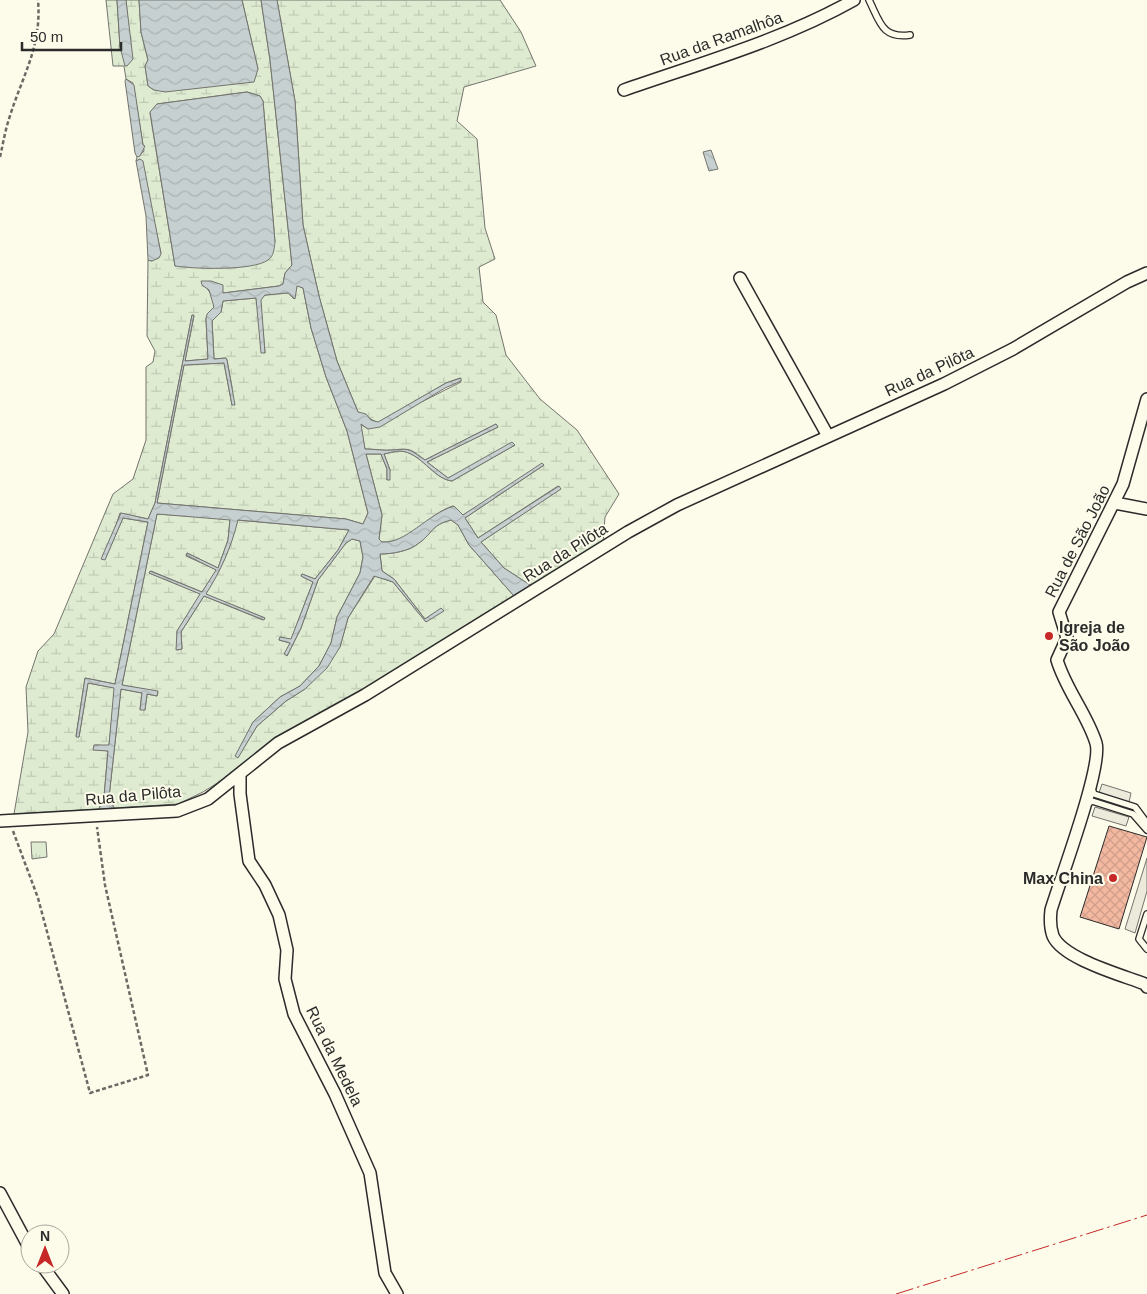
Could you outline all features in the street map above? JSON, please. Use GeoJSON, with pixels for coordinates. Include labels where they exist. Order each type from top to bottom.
{"type":"FeatureCollection","features":[{"type":"Feature","properties":{"kind":"street","name":"Rua da Ramalhôa"},"geometry":{"type":"LineString","coordinates":[[624,90],[783,33],[828,15],[854,0]]}},
{"type":"Feature","properties":{"kind":"street","name":"Rua da Pilôta"},"geometry":{"type":"LineString","coordinates":[[4,821],[177,811],[208,799],[278,743],[365,695],[628,532],[677,505],[944,384],[1013,349],[1127,282],[1147,273]]}},
{"type":"Feature","properties":{"kind":"street"},"geometry":{"type":"LineString","coordinates":[[740,278],[828,436]]}},
{"type":"Feature","properties":{"kind":"street","name":"Rua de São João"},"geometry":{"type":"LineString","coordinates":[[1146,985],[1078,958],[1054,938],[1050,923],[1051,910],[1095,772],[1097,746],[1090,728],[1063,681],[1057,660],[1066,638],[1059,612],[1123,484],[1147,399]]}},
{"type":"Feature","properties":{"kind":"street"},"geometry":{"type":"LineString","coordinates":[[1115,503],[1147,509]]}},
{"type":"Feature","properties":{"kind":"street","name":"Rua da Medela"},"geometry":{"type":"LineString","coordinates":[[240,774],[240,794],[249,860],[279,915],[287,950],[285,980],[294,1014],[335,1094],[370,1173],[385,1273],[397,1294]]}},
{"type":"Feature","properties":{"kind":"street"},"geometry":{"type":"LineString","coordinates":[[0,1193],[20,1230]]}},
{"type":"Feature","properties":{"kind":"street"},"geometry":{"type":"LineString","coordinates":[[48,1274],[63,1294]]}},
{"type":"Feature","properties":{"kind":"lane"},"geometry":{"type":"LineString","coordinates":[[869,0],[886,32],[896,37],[910,35]]}},
{"type":"Feature","properties":{"kind":"lane"},"geometry":{"type":"LineString","coordinates":[[1091,786],[1094,794],[1134,807],[1147,823]]}},
{"type":"Feature","properties":{"kind":"lane"},"geometry":{"type":"LineString","coordinates":[[1084,806],[1092,801],[1133,814],[1147,830]]}},
{"type":"Feature","properties":{"kind":"lane"},"geometry":{"type":"LineString","coordinates":[[1147,914],[1139,939],[1147,949]]}},
{"type":"Feature","properties":{"kind":"path"},"geometry":{"type":"LineString","coordinates":[[0,157],[9,119],[26,76],[38,36],[38,0]]}},
{"type":"Feature","properties":{"kind":"path"},"geometry":{"type":"LineString","coordinates":[[4,821],[38,898],[90,1093],[148,1075],[105,885],[96,816]]}},
{"type":"Feature","properties":{"kind":"green space"},"geometry":{"type":"Polygon","coordinates":[[[106,0],[117,0],[120,47],[129,34],[126,0],[139,0],[141,32],[148,60],[145,66],[148,86],[154,90],[258,69],[242,0],[261,0],[270,60],[292,265],[285,273],[283,284],[279,286],[223,293],[202,285],[209,292],[214,304],[206,319],[208,359],[185,361],[194,316],[192,315],[155,503],[148,519],[120,513],[105,559],[123,518],[148,522],[115,684],[85,678],[76,736],[79,737],[88,683],[115,688],[109,746],[95,745],[94,749],[108,751],[104,797],[99,809],[14,814],[28,732],[26,687],[38,651],[54,634],[113,494],[133,479],[146,440],[146,367],[153,362],[155,351],[147,336],[148,260],[152,261],[161,253],[140,159],[136,161],[137,157],[144,151],[133,83],[126,79],[124,66],[113,66],[106,0]],[[247,92],[157,104],[150,113],[175,266],[275,242],[263,101],[260,96],[247,92]]]}},
{"type":"Feature","properties":{"kind":"green space"},"geometry":{"type":"Polygon","coordinates":[[[277,0],[500,0],[521,32],[536,66],[464,87],[457,121],[477,139],[485,228],[495,259],[479,267],[483,302],[496,315],[506,355],[540,399],[577,430],[619,494],[605,517],[603,543],[533,587],[504,568],[481,542],[560,489],[558,486],[478,538],[465,518],[544,465],[463,515],[453,506],[401,538],[382,542],[379,539],[382,515],[366,454],[381,454],[387,469],[387,480],[390,470],[384,454],[400,451],[407,452],[421,460],[439,476],[452,481],[515,445],[448,478],[427,462],[498,427],[496,424],[425,460],[407,449],[365,449],[360,424],[368,429],[461,382],[460,378],[446,383],[378,423],[358,412],[337,361],[319,296],[303,225],[295,101],[277,0]]]}},
{"type":"Feature","properties":{"kind":"green space"},"geometry":{"type":"Polygon","coordinates":[[[297,285],[303,288],[311,328],[326,377],[347,431],[368,513],[363,524],[346,519],[157,503],[184,365],[224,363],[232,405],[232,387],[227,360],[226,358],[214,359],[212,320],[221,312],[223,301],[256,298],[265,353],[260,300],[265,295],[288,293],[294,299],[297,285]]]}},
{"type":"Feature","properties":{"kind":"green space"},"geometry":{"type":"Polygon","coordinates":[[[157,514],[230,519],[228,540],[218,568],[187,553],[186,556],[217,570],[202,592],[151,571],[149,573],[201,594],[177,631],[177,650],[182,649],[181,632],[204,596],[263,620],[265,618],[205,594],[225,558],[237,520],[349,530],[338,550],[315,579],[302,574],[301,576],[313,582],[291,640],[280,637],[279,640],[290,643],[287,656],[301,628],[318,580],[346,543],[352,539],[360,541],[363,557],[360,573],[337,617],[331,643],[319,666],[300,686],[280,697],[253,722],[238,757],[257,726],[286,701],[305,689],[340,647],[348,618],[375,576],[393,582],[426,622],[441,609],[425,619],[394,579],[382,571],[380,554],[395,553],[411,548],[440,524],[451,520],[458,525],[469,545],[514,596],[519,595],[203,792],[178,804],[114,808],[109,797],[121,689],[142,693],[140,709],[145,710],[147,694],[157,696],[158,692],[122,685],[157,514]]]}},
{"type":"Feature","properties":{"kind":"green space"},"geometry":{"type":"Polygon","coordinates":[[[31,842],[46,842],[47,857],[32,859],[31,842]]]}},
{"type":"Feature","properties":{"kind":"shaded area"},"geometry":{"type":"Polygon","coordinates":[[[1102,784],[1131,793],[1129,802],[1099,793],[1102,784]]]}},
{"type":"Feature","properties":{"kind":"shaded area"},"geometry":{"type":"Polygon","coordinates":[[[1095,807],[1129,817],[1126,826],[1092,816],[1095,807]]]}},
{"type":"Feature","properties":{"kind":"shaded area"},"geometry":{"type":"Polygon","coordinates":[[[1147,858],[1147,891],[1135,933],[1125,929],[1147,858]]]}},
{"type":"Feature","properties":{"kind":"water"},"geometry":{"type":"Polygon","coordinates":[[[117,0],[126,0],[133,59],[127,66],[125,66],[120,47],[117,0]]]}},
{"type":"Feature","properties":{"kind":"water"},"geometry":{"type":"Polygon","coordinates":[[[139,0],[242,0],[258,69],[254,82],[165,92],[154,90],[148,86],[145,66],[148,60],[141,32],[139,0]]]}},
{"type":"Feature","properties":{"kind":"water"},"geometry":{"type":"Polygon","coordinates":[[[261,0],[277,0],[295,101],[303,225],[319,296],[337,361],[358,412],[366,414],[371,420],[378,422],[446,383],[461,378],[461,381],[445,388],[380,427],[368,429],[361,424],[365,449],[407,450],[425,460],[496,424],[498,427],[427,462],[448,478],[512,442],[515,445],[452,481],[439,476],[421,460],[407,452],[400,451],[384,454],[390,470],[390,480],[387,480],[387,469],[381,454],[366,454],[382,515],[379,539],[382,542],[400,538],[435,515],[454,506],[463,515],[542,463],[544,465],[465,518],[478,538],[559,486],[561,489],[481,542],[504,568],[533,587],[514,596],[469,545],[458,525],[451,520],[440,524],[411,548],[395,553],[380,554],[382,571],[394,579],[425,619],[441,608],[444,611],[426,622],[393,582],[374,576],[348,618],[340,647],[327,668],[305,689],[286,701],[257,726],[238,758],[235,756],[253,722],[280,697],[300,686],[319,666],[331,643],[337,617],[360,573],[363,557],[360,541],[352,539],[346,543],[318,580],[301,628],[287,656],[284,654],[290,643],[279,640],[280,637],[291,639],[313,582],[301,576],[302,574],[315,579],[338,550],[349,530],[238,520],[225,558],[206,594],[265,618],[264,620],[204,596],[181,632],[182,649],[176,650],[177,631],[200,594],[149,573],[150,571],[202,592],[216,570],[186,555],[187,553],[218,568],[228,540],[230,520],[157,514],[122,685],[158,691],[157,696],[147,694],[145,710],[140,710],[142,693],[121,689],[109,797],[114,808],[99,809],[104,797],[108,751],[93,750],[94,745],[109,745],[114,688],[88,683],[79,737],[76,737],[85,678],[115,684],[148,522],[123,518],[105,560],[101,559],[121,513],[148,519],[155,503],[192,315],[194,315],[185,361],[208,359],[206,319],[207,314],[214,307],[209,290],[202,285],[201,281],[211,281],[223,285],[223,293],[279,286],[283,284],[285,273],[292,265],[270,60],[261,0]],[[297,286],[295,299],[288,293],[265,295],[261,300],[265,353],[261,353],[256,298],[223,301],[221,312],[212,321],[214,359],[226,358],[227,360],[235,405],[232,405],[224,363],[184,365],[157,503],[346,519],[363,524],[368,513],[347,431],[326,377],[311,328],[303,288],[297,286]]]}},
{"type":"Feature","properties":{"kind":"water"},"geometry":{"type":"Polygon","coordinates":[[[126,79],[134,85],[143,145],[145,146],[140,156],[137,157],[135,153],[126,79]]]}},
{"type":"Feature","properties":{"kind":"water"},"geometry":{"type":"Polygon","coordinates":[[[247,92],[260,96],[263,101],[275,242],[273,254],[268,260],[260,264],[237,268],[175,266],[150,112],[157,104],[247,92]]]}},
{"type":"Feature","properties":{"kind":"water"},"geometry":{"type":"Polygon","coordinates":[[[711,150],[718,169],[709,171],[703,152],[711,150]]]}},
{"type":"Feature","properties":{"kind":"water"},"geometry":{"type":"Polygon","coordinates":[[[140,159],[143,161],[161,254],[159,258],[152,261],[148,260],[146,216],[136,161],[140,159]]]}},
{"type":"Feature","properties":{"kind":"building","name":"Max China"},"geometry":{"type":"Polygon","coordinates":[[[1109,826],[1147,837],[1119,929],[1080,917],[1109,826]]]}},
{"type":"Feature","properties":{"kind":"power"},"geometry":{"type":"LineString","coordinates":[[896,1294],[1147,1215]]}},
{"type":"Feature","properties":{"kind":"place","name":"Igreja de São João"},"geometry":{"type":"Point","coordinates":[1049,636]}},
{"type":"Feature","properties":{"kind":"place","name":"Max China"},"geometry":{"type":"Point","coordinates":[1113,878]}}]}
